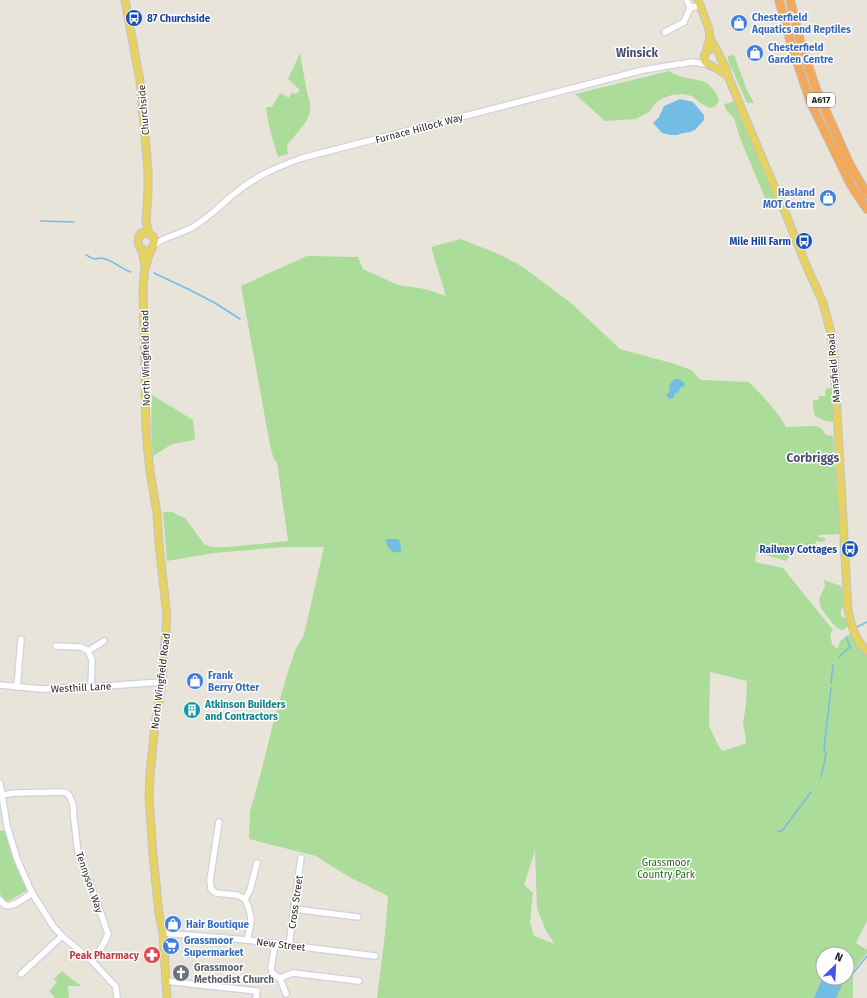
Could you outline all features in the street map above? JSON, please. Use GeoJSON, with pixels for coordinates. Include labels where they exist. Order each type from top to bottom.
{"type":"FeatureCollection","features":[{"type":"Feature","properties":{"kind":"highway","name":"A617"},"geometry":{"type":"LineString","coordinates":[[779,0],[810,101],[851,185],[867,209]]}},
{"type":"Feature","properties":{"kind":"highway","name":"A617"},"geometry":{"type":"LineString","coordinates":[[790,0],[800,40],[816,89],[850,165],[867,194]]}},
{"type":"Feature","properties":{"kind":"main road","name":"Churchside"},"geometry":{"type":"LineString","coordinates":[[125,0],[140,81],[148,170],[146,222],[140,236]]}},
{"type":"Feature","properties":{"kind":"main road","name":"Mansfield Road"},"geometry":{"type":"LineString","coordinates":[[699,2],[709,30],[710,38],[726,68],[804,260],[826,310],[834,358],[848,610],[852,629],[861,645],[867,651]]}},
{"type":"Feature","properties":{"kind":"main road"},"geometry":{"type":"LineString","coordinates":[[710,38],[704,58],[710,65],[728,76]]}},
{"type":"Feature","properties":{"kind":"main road"},"geometry":{"type":"LineString","coordinates":[[705,53],[711,49],[719,54],[718,63],[710,65]]}},
{"type":"Feature","properties":{"kind":"main road","name":"Churchside"},"geometry":{"type":"LineString","coordinates":[[146,222],[150,235]]}},
{"type":"Feature","properties":{"kind":"main road"},"geometry":{"type":"LineString","coordinates":[[144,234],[150,235],[154,240],[153,247],[147,251],[142,250],[137,244],[140,236],[144,234]]}},
{"type":"Feature","properties":{"kind":"main road","name":"North Wingfield Road"},"geometry":{"type":"LineString","coordinates":[[153,247],[145,268],[143,288],[146,432],[150,471],[158,513],[159,544],[167,616],[162,682],[155,725],[149,796],[159,914],[163,933],[167,998]]}},
{"type":"Feature","properties":{"kind":"main road","name":"North Wingfield Road"},"geometry":{"type":"LineString","coordinates":[[142,250],[145,268]]}},
{"type":"Feature","properties":{"kind":"street"},"geometry":{"type":"LineString","coordinates":[[687,0],[690,8]]}},
{"type":"Feature","properties":{"kind":"street"},"geometry":{"type":"LineString","coordinates":[[665,32],[684,22],[690,8],[699,2]]}},
{"type":"Feature","properties":{"kind":"street","name":"Furnace Hillock Way"},"geometry":{"type":"LineString","coordinates":[[692,62],[705,53]]}},
{"type":"Feature","properties":{"kind":"street","name":"Furnace Hillock Way"},"geometry":{"type":"LineString","coordinates":[[153,247],[164,238],[184,232],[195,226],[233,194],[258,177],[289,162],[643,70],[692,62],[710,65]]}},
{"type":"Feature","properties":{"kind":"street","name":"Furnace Hillock Way"},"geometry":{"type":"LineString","coordinates":[[150,235],[164,238]]}},
{"type":"Feature","properties":{"kind":"street"},"geometry":{"type":"LineString","coordinates":[[17,687],[21,639]]}},
{"type":"Feature","properties":{"kind":"street"},"geometry":{"type":"LineString","coordinates":[[88,650],[104,641]]}},
{"type":"Feature","properties":{"kind":"street"},"geometry":{"type":"LineString","coordinates":[[56,646],[81,647],[88,650],[92,660],[91,688]]}},
{"type":"Feature","properties":{"kind":"street","name":"Westhill Lane"},"geometry":{"type":"LineString","coordinates":[[0,685],[41,689],[91,688],[162,682]]}},
{"type":"Feature","properties":{"kind":"street"},"geometry":{"type":"LineString","coordinates":[[0,783],[7,826],[18,859],[32,893],[53,926],[62,936],[92,961],[116,987],[117,998]]}},
{"type":"Feature","properties":{"kind":"street","name":"Tennyson Way"},"geometry":{"type":"LineString","coordinates":[[2,795],[15,793],[66,792],[69,795],[73,804],[78,853],[108,934],[106,940],[92,961]]}},
{"type":"Feature","properties":{"kind":"street"},"geometry":{"type":"LineString","coordinates":[[219,822],[210,880],[211,889],[216,893],[237,895],[245,899],[250,912],[251,925],[247,940]]}},
{"type":"Feature","properties":{"kind":"street"},"geometry":{"type":"LineString","coordinates":[[0,829],[7,826]]}},
{"type":"Feature","properties":{"kind":"street","name":"Cross Street"},"geometry":{"type":"LineString","coordinates":[[289,945],[301,858]]}},
{"type":"Feature","properties":{"kind":"street"},"geometry":{"type":"LineString","coordinates":[[245,899],[250,890],[257,863]]}},
{"type":"Feature","properties":{"kind":"street"},"geometry":{"type":"LineString","coordinates":[[0,900],[4,905],[9,906],[17,903],[32,893]]}},
{"type":"Feature","properties":{"kind":"street"},"geometry":{"type":"LineString","coordinates":[[294,909],[358,918]]}},
{"type":"Feature","properties":{"kind":"street","name":"New Street"},"geometry":{"type":"LineString","coordinates":[[163,933],[247,940],[376,956]]}},
{"type":"Feature","properties":{"kind":"street"},"geometry":{"type":"LineString","coordinates":[[21,974],[62,936]]}},
{"type":"Feature","properties":{"kind":"street"},"geometry":{"type":"LineString","coordinates":[[275,944],[271,968],[274,974],[280,978],[286,994]]}},
{"type":"Feature","properties":{"kind":"street"},"geometry":{"type":"LineString","coordinates":[[280,978],[294,973],[359,981]]}},
{"type":"Feature","properties":{"kind":"street"},"geometry":{"type":"LineString","coordinates":[[165,981],[257,991],[256,998]]}},
{"type":"Feature","properties":{"kind":"green space"},"geometry":{"type":"Polygon","coordinates":[[[300,53],[310,103],[310,112],[304,125],[287,145],[288,154],[278,157],[269,126],[266,107],[272,107],[280,93],[289,98],[291,93],[296,94],[300,90],[288,79],[300,53]]]}},
{"type":"Feature","properties":{"kind":"green space"},"geometry":{"type":"Polygon","coordinates":[[[734,55],[747,90],[754,103],[747,103],[728,60],[728,56],[734,55]]]}},
{"type":"Feature","properties":{"kind":"green space"},"geometry":{"type":"Polygon","coordinates":[[[669,71],[678,76],[702,81],[708,84],[715,91],[719,100],[715,107],[709,108],[692,96],[683,94],[672,95],[661,99],[649,112],[636,119],[605,121],[575,94],[669,71]]]}},
{"type":"Feature","properties":{"kind":"green space"},"geometry":{"type":"Polygon","coordinates":[[[737,101],[777,203],[768,205],[740,138],[734,118],[726,110],[724,104],[737,101]]]}},
{"type":"Feature","properties":{"kind":"green space","name":"Grassmoor Country Park"},"geometry":{"type":"Polygon","coordinates":[[[461,239],[501,255],[523,267],[571,303],[620,349],[675,364],[691,370],[701,380],[749,382],[774,409],[786,427],[814,426],[821,428],[826,435],[833,436],[840,534],[818,535],[818,537],[825,538],[826,540],[821,542],[816,541],[813,551],[792,553],[786,561],[756,552],[755,562],[783,568],[833,630],[830,634],[832,644],[836,648],[838,648],[840,641],[851,633],[862,651],[867,655],[867,921],[856,943],[867,950],[867,953],[855,969],[855,946],[815,946],[815,986],[853,986],[853,998],[377,998],[388,896],[349,877],[316,856],[249,839],[250,811],[287,675],[295,650],[304,635],[324,547],[284,547],[214,553],[167,561],[163,512],[172,512],[185,518],[204,544],[211,547],[229,547],[288,541],[277,462],[274,460],[270,445],[241,286],[307,256],[358,257],[363,269],[398,285],[425,289],[446,296],[431,247],[461,239]],[[710,672],[709,726],[722,751],[745,744],[746,739],[743,723],[746,705],[747,681],[710,672]],[[535,850],[524,885],[533,893],[530,922],[534,936],[555,944],[546,931],[537,908],[535,850]]]}},
{"type":"Feature","properties":{"kind":"green space"},"geometry":{"type":"Polygon","coordinates":[[[831,388],[834,398],[835,422],[825,421],[815,416],[813,408],[813,400],[818,400],[819,396],[825,396],[826,389],[831,388]]]}},
{"type":"Feature","properties":{"kind":"green space"},"geometry":{"type":"Polygon","coordinates":[[[152,395],[193,420],[195,440],[172,444],[153,456],[151,428],[152,395]]]}},
{"type":"Feature","properties":{"kind":"green space"},"geometry":{"type":"Polygon","coordinates":[[[824,580],[841,586],[844,606],[841,610],[841,616],[846,619],[849,626],[843,630],[837,628],[821,608],[819,599],[825,586],[824,580]]]}},
{"type":"Feature","properties":{"kind":"green space"},"geometry":{"type":"Polygon","coordinates":[[[1,830],[8,834],[26,888],[26,891],[9,901],[1,898],[0,891],[1,830]]]}},
{"type":"Feature","properties":{"kind":"green space"},"geometry":{"type":"Polygon","coordinates":[[[62,971],[81,986],[68,986],[69,998],[55,998],[49,991],[57,982],[54,979],[62,971]]]}},
{"type":"Feature","properties":{"kind":"water"},"geometry":{"type":"Polygon","coordinates":[[[680,99],[693,102],[704,115],[704,120],[695,130],[690,132],[677,135],[662,133],[653,123],[659,117],[664,106],[680,99]]]}},
{"type":"Feature","properties":{"kind":"water"},"geometry":{"type":"Polygon","coordinates":[[[674,379],[681,380],[685,385],[684,387],[681,387],[677,393],[675,393],[673,398],[670,399],[666,395],[670,391],[669,389],[671,383],[674,379]]]}},
{"type":"Feature","properties":{"kind":"water"},"geometry":{"type":"Polygon","coordinates":[[[386,539],[399,539],[401,552],[390,550],[386,539]]]}},
{"type":"Feature","properties":{"kind":"water"},"geometry":{"type":"Polygon","coordinates":[[[819,986],[841,986],[836,998],[814,998],[819,986]]]}},
{"type":"Feature","properties":{"kind":"waterway"},"geometry":{"type":"LineString","coordinates":[[41,221],[74,222]]}},
{"type":"Feature","properties":{"kind":"waterway"},"geometry":{"type":"LineString","coordinates":[[86,255],[94,259],[101,258],[109,260],[131,272]]}},
{"type":"Feature","properties":{"kind":"waterway"},"geometry":{"type":"LineString","coordinates":[[154,273],[215,303],[240,319]]}},
{"type":"Feature","properties":{"kind":"waterway"},"geometry":{"type":"LineString","coordinates":[[857,627],[867,622]]}},
{"type":"Feature","properties":{"kind":"waterway"},"geometry":{"type":"LineString","coordinates":[[839,657],[850,647],[846,637]]}},
{"type":"Feature","properties":{"kind":"waterway"},"geometry":{"type":"LineString","coordinates":[[831,683],[833,665]]}},
{"type":"Feature","properties":{"kind":"waterway"},"geometry":{"type":"LineString","coordinates":[[821,777],[826,754],[824,748],[831,688]]}},
{"type":"Feature","properties":{"kind":"waterway"},"geometry":{"type":"LineString","coordinates":[[778,831],[782,831],[811,792]]}},
{"type":"Feature","properties":{"kind":"waterway"},"geometry":{"type":"LineString","coordinates":[[855,971],[867,956]]}},
{"type":"Feature","properties":{"kind":"place","name":"87 Churchside"},"geometry":{"type":"Point","coordinates":[134,18]}},
{"type":"Feature","properties":{"kind":"place","name":"Chesterfield Aquatics and Reptiles"},"geometry":{"type":"Point","coordinates":[739,23]}},
{"type":"Feature","properties":{"kind":"place","name":"Chesterfield Garden Centre"},"geometry":{"type":"Point","coordinates":[755,53]}},
{"type":"Feature","properties":{"kind":"place","name":"Hasland MOT Centre"},"geometry":{"type":"Point","coordinates":[828,198]}},
{"type":"Feature","properties":{"kind":"place","name":"Mile Hill Farm"},"geometry":{"type":"Point","coordinates":[804,241]}},
{"type":"Feature","properties":{"kind":"place","name":"Railway Cottages"},"geometry":{"type":"Point","coordinates":[850,549]}},
{"type":"Feature","properties":{"kind":"place","name":"Frank Berry Otter"},"geometry":{"type":"Point","coordinates":[195,681]}},
{"type":"Feature","properties":{"kind":"place","name":"Atkinson Builders and Contractors"},"geometry":{"type":"Point","coordinates":[192,710]}},
{"type":"Feature","properties":{"kind":"place","name":"Hair Boutique"},"geometry":{"type":"Point","coordinates":[173,924]}},
{"type":"Feature","properties":{"kind":"place","name":"Grassmoor Supermarket"},"geometry":{"type":"Point","coordinates":[171,946]}},
{"type":"Feature","properties":{"kind":"place","name":"Peak Pharmacy"},"geometry":{"type":"Point","coordinates":[152,955]}},
{"type":"Feature","properties":{"kind":"place","name":"Grassmoor Methodist Church"},"geometry":{"type":"Point","coordinates":[181,973]}},
{"type":"Feature","properties":{"kind":"district","name":"Winsick"},"geometry":{"type":"Point","coordinates":[637,53]}},
{"type":"Feature","properties":{"kind":"district","name":"Corbriggs"},"geometry":{"type":"Point","coordinates":[813,458]}}]}
